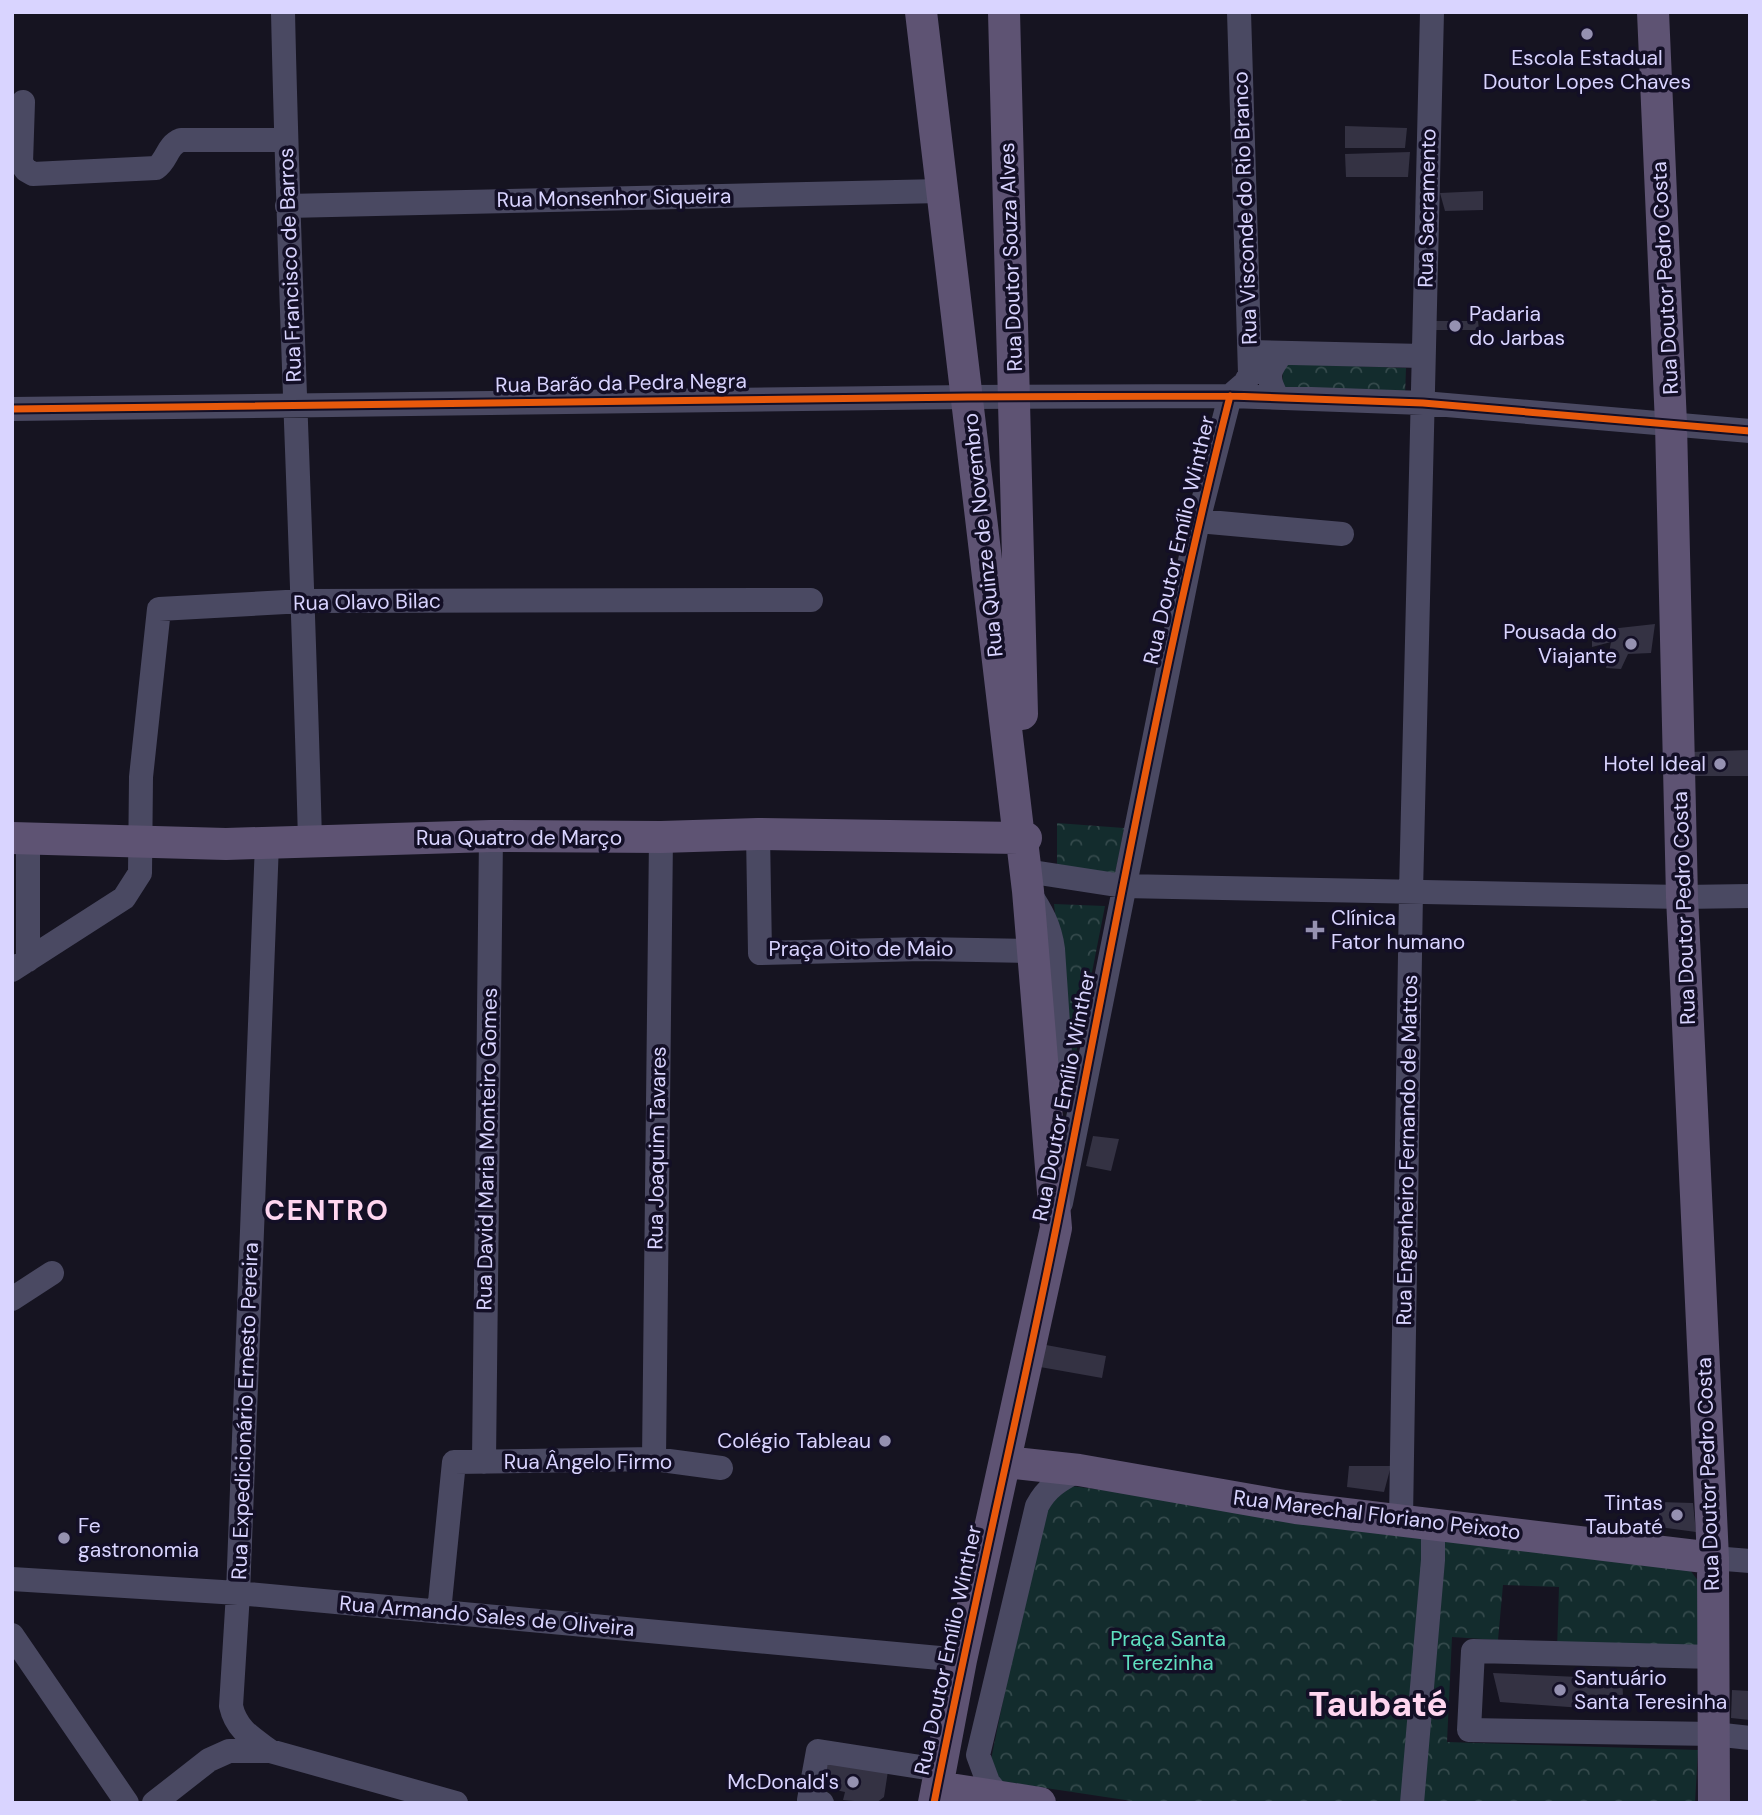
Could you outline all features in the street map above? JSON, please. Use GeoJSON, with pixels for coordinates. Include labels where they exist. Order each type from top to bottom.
{"type":"FeatureCollection","features":[{"type":"Feature","properties":{"kind":"main road","name":"Rua Quinze de Novembro"},"geometry":{"type":"LineString","coordinates":[[921,12],[940,191],[1024,857],[1056,1228]]}},
{"type":"Feature","properties":{"kind":"main road","name":"Rua Doutor Souza Alves"},"geometry":{"type":"LineString","coordinates":[[1004,12],[1024,857]]}},
{"type":"Feature","properties":{"kind":"main road","name":"Rua Doutor Pedro Costa"},"geometry":{"type":"LineString","coordinates":[[1653,12],[1671,424],[1682,897],[1713,1558],[1714,1803]]}},
{"type":"Feature","properties":{"kind":"main road"},"geometry":{"type":"LineString","coordinates":[[972,432],[980,424],[998,422],[1014,433]]}},
{"type":"Feature","properties":{"kind":"main road","name":"Rua Quatro de Março"},"geometry":{"type":"LineString","coordinates":[[20,839],[267,843],[491,836],[661,837],[758,834],[1024,857]]}},
{"type":"Feature","properties":{"kind":"main road","name":"Rua Doutor Emílio Winther"},"geometry":{"type":"LineString","coordinates":[[937,1786],[961,1660],[1056,1228]]}},
{"type":"Feature","properties":{"kind":"main road","name":"Rua Marechal Floriano Peixoto"},"geometry":{"type":"LineString","coordinates":[[1006,1462],[1079,1470],[1296,1508],[1713,1558]]}},
{"type":"Feature","properties":{"kind":"main road"},"geometry":{"type":"LineString","coordinates":[[937,1786],[1040,1803]]}},
{"type":"Feature","properties":{"kind":"street","name":"Rua Francisco de Barros"},"geometry":{"type":"LineString","coordinates":[[283,12],[287,206],[310,841]]}},
{"type":"Feature","properties":{"kind":"street","name":"Rua Visconde do Rio Branco"},"geometry":{"type":"LineString","coordinates":[[1230,396],[1245,383],[1250,374],[1239,12]]}},
{"type":"Feature","properties":{"kind":"street","name":"Rua Sacramento"},"geometry":{"type":"LineString","coordinates":[[1423,404],[1432,12]]}},
{"type":"Feature","properties":{"kind":"street"},"geometry":{"type":"LineString","coordinates":[[23,102],[21,163],[33,174],[156,169],[162,164],[169,147],[181,141],[286,140]]}},
{"type":"Feature","properties":{"kind":"street","name":"Rua Monsenhor Siqueira"},"geometry":{"type":"LineString","coordinates":[[287,206],[940,191]]}},
{"type":"Feature","properties":{"kind":"street"},"geometry":{"type":"LineString","coordinates":[[1250,352],[1423,356]]}},
{"type":"Feature","properties":{"kind":"street"},"geometry":{"type":"LineString","coordinates":[[1277,397],[1270,382],[1270,369],[1282,353]]}},
{"type":"Feature","properties":{"kind":"street","name":"Rua Barão da Pedra Negra"},"geometry":{"type":"LineString","coordinates":[[12,409],[1230,396],[1423,404],[1750,431]]}},
{"type":"Feature","properties":{"kind":"street","name":"Rua Doutor Emílio Winther"},"geometry":{"type":"LineString","coordinates":[[1056,1228],[1198,521],[1230,396]]}},
{"type":"Feature","properties":{"kind":"street","name":"Rua Engenheiro Fernando de Mattos"},"geometry":{"type":"LineString","coordinates":[[1401,1520],[1411,892],[1423,404]]}},
{"type":"Feature","properties":{"kind":"street"},"geometry":{"type":"LineString","coordinates":[[1198,521],[1342,534]]}},
{"type":"Feature","properties":{"kind":"street","name":"Rua Olavo Bilac"},"geometry":{"type":"LineString","coordinates":[[142,843],[141,777],[159,609],[303,601],[811,600]]}},
{"type":"Feature","properties":{"kind":"street","name":"Praça Oito de Maio"},"geometry":{"type":"LineString","coordinates":[[758,834],[760,953],[922,949],[1034,951]]}},
{"type":"Feature","properties":{"kind":"street","name":"Rua David Maria Monteiro Gomes"},"geometry":{"type":"LineString","coordinates":[[484,1462],[491,836]]}},
{"type":"Feature","properties":{"kind":"street","name":"Rua Joaquim Tavares"},"geometry":{"type":"LineString","coordinates":[[654,1459],[661,837]]}},
{"type":"Feature","properties":{"kind":"street"},"geometry":{"type":"LineString","coordinates":[[20,839],[20,965]]}},
{"type":"Feature","properties":{"kind":"street"},"geometry":{"type":"LineString","coordinates":[[20,965],[124,898],[140,873],[142,843]]}},
{"type":"Feature","properties":{"kind":"street","name":"Rua Expedicionário Ernesto Pereira"},"geometry":{"type":"LineString","coordinates":[[267,843],[238,1593],[230,1706],[234,1721],[270,1751]]}},
{"type":"Feature","properties":{"kind":"street"},"geometry":{"type":"LineString","coordinates":[[1024,857],[1051,931],[1053,949],[1061,1068],[1058,1085],[1047,1108]]}},
{"type":"Feature","properties":{"kind":"street","name":"Rua Quatro de Março"},"geometry":{"type":"LineString","coordinates":[[1024,857],[1123,886],[1750,896]]}},
{"type":"Feature","properties":{"kind":"street"},"geometry":{"type":"LineString","coordinates":[[12,1299],[52,1273]]}},
{"type":"Feature","properties":{"kind":"street","name":"Rua Ângelo Firmo"},"geometry":{"type":"LineString","coordinates":[[439,1612],[454,1462],[654,1459],[721,1468]]}},
{"type":"Feature","properties":{"kind":"street"},"geometry":{"type":"LineString","coordinates":[[1000,1797],[988,1782],[978,1755],[1037,1506],[1053,1484],[1079,1470]]}},
{"type":"Feature","properties":{"kind":"street"},"geometry":{"type":"LineString","coordinates":[[1412,1803],[1433,1560],[1433,1523]]}},
{"type":"Feature","properties":{"kind":"street","name":"Rua Marechal Floriano Peixoto"},"geometry":{"type":"LineString","coordinates":[[1713,1558],[1750,1561]]}},
{"type":"Feature","properties":{"kind":"street","name":"Rua Armando Sales de Oliveira"},"geometry":{"type":"LineString","coordinates":[[12,1579],[238,1593],[961,1660]]}},
{"type":"Feature","properties":{"kind":"street"},"geometry":{"type":"LineString","coordinates":[[12,1635],[127,1803]]}},
{"type":"Feature","properties":{"kind":"street"},"geometry":{"type":"LineString","coordinates":[[1714,1657],[1473,1651],[1469,1730],[1714,1734],[1750,1738]]}},
{"type":"Feature","properties":{"kind":"street"},"geometry":{"type":"LineString","coordinates":[[154,1803],[209,1760],[229,1751],[270,1751],[456,1803]]}},
{"type":"Feature","properties":{"kind":"street"},"geometry":{"type":"LineString","coordinates":[[822,1803],[809,1800],[818,1751],[937,1786]]}},
{"type":"Feature","properties":{"kind":"green space"},"geometry":{"type":"Polygon","coordinates":[[[1283,363],[1406,368],[1405,397],[1282,392],[1283,363]]]}},
{"type":"Feature","properties":{"kind":"green space"},"geometry":{"type":"Polygon","coordinates":[[[1057,823],[1124,828],[1114,880],[1057,872],[1057,823]]]}},
{"type":"Feature","properties":{"kind":"green space"},"geometry":{"type":"Polygon","coordinates":[[[1054,904],[1105,906],[1072,1074],[1054,904]]]}},
{"type":"Feature","properties":{"kind":"green space","name":"Praça Santa Terezinha"},"geometry":{"type":"Polygon","coordinates":[[[1064,1485],[1687,1566],[1699,1582],[1702,1648],[1557,1650],[1559,1587],[1503,1585],[1498,1640],[1452,1637],[1447,1742],[1698,1750],[1695,1803],[1145,1803],[987,1779],[1044,1501],[1064,1485]]]}},
{"type":"Feature","properties":{"kind":"building"},"geometry":{"type":"Polygon","coordinates":[[[1345,126],[1407,128],[1405,148],[1345,148],[1345,126]]]}},
{"type":"Feature","properties":{"kind":"building"},"geometry":{"type":"Polygon","coordinates":[[[1410,152],[1408,177],[1346,177],[1345,154],[1410,152]]]}},
{"type":"Feature","properties":{"kind":"building"},"geometry":{"type":"Polygon","coordinates":[[[1483,191],[1483,210],[1445,211],[1440,193],[1483,191]]]}},
{"type":"Feature","properties":{"kind":"building","name":"Padaria do Jarbas"},"geometry":{"type":"Polygon","coordinates":[[[1433,321],[1478,321],[1479,330],[1431,330],[1433,321]]]}},
{"type":"Feature","properties":{"kind":"building","name":"Pousada do Viajante"},"geometry":{"type":"Polygon","coordinates":[[[1655,624],[1651,653],[1628,654],[1621,669],[1606,668],[1611,642],[1592,647],[1592,631],[1655,624]]]}},
{"type":"Feature","properties":{"kind":"building","name":"Hotel Ideal"},"geometry":{"type":"Polygon","coordinates":[[[1750,750],[1750,776],[1690,776],[1690,752],[1750,750]]]}},
{"type":"Feature","properties":{"kind":"building"},"geometry":{"type":"Polygon","coordinates":[[[1093,1136],[1119,1139],[1111,1171],[1086,1166],[1093,1136]]]}},
{"type":"Feature","properties":{"kind":"building"},"geometry":{"type":"Polygon","coordinates":[[[1046,1345],[1106,1356],[1102,1378],[1040,1367],[1046,1345]]]}},
{"type":"Feature","properties":{"kind":"building"},"geometry":{"type":"Polygon","coordinates":[[[1349,1466],[1391,1466],[1384,1492],[1347,1487],[1349,1466]]]}},
{"type":"Feature","properties":{"kind":"building","name":"Tintas Taubaté"},"geometry":{"type":"Polygon","coordinates":[[[1659,1502],[1693,1503],[1696,1532],[1659,1527],[1659,1502]]]}},
{"type":"Feature","properties":{"kind":"building","name":"Santuário Santa Teresinha"},"geometry":{"type":"Polygon","coordinates":[[[1493,1673],[1622,1679],[1624,1711],[1500,1702],[1493,1673]]]}},
{"type":"Feature","properties":{"kind":"building"},"geometry":{"type":"Polygon","coordinates":[[[1732,1690],[1750,1691],[1750,1720],[1731,1718],[1732,1690]]]}},
{"type":"Feature","properties":{"kind":"building","name":"McDonald's"},"geometry":{"type":"Polygon","coordinates":[[[832,1760],[888,1771],[884,1797],[876,1803],[843,1800],[845,1792],[822,1787],[818,1776],[832,1760]]]}},
{"type":"Feature","properties":{"kind":"cycle path"},"geometry":{"type":"LineString","coordinates":[[12,409],[1230,396],[1423,403],[1750,431]]}},
{"type":"Feature","properties":{"kind":"cycle path"},"geometry":{"type":"LineString","coordinates":[[934,1803],[1057,1223],[1159,705],[1230,396]]}},
{"type":"Feature","properties":{"kind":"place","name":"Escola Estadual Doutor Lopes Chaves"},"geometry":{"type":"Point","coordinates":[1587,34]}},
{"type":"Feature","properties":{"kind":"place","name":"Padaria do Jarbas"},"geometry":{"type":"Point","coordinates":[1455,326]}},
{"type":"Feature","properties":{"kind":"place","name":"Pousada do Viajante"},"geometry":{"type":"Point","coordinates":[1631,644]}},
{"type":"Feature","properties":{"kind":"place","name":"Hotel Ideal"},"geometry":{"type":"Point","coordinates":[1720,764]}},
{"type":"Feature","properties":{"kind":"place","name":"Clínica Fator humano"},"geometry":{"type":"Point","coordinates":[1315,930]}},
{"type":"Feature","properties":{"kind":"place","name":"Colégio Tableau"},"geometry":{"type":"Point","coordinates":[885,1441]}},
{"type":"Feature","properties":{"kind":"place","name":"Tintas Taubaté"},"geometry":{"type":"Point","coordinates":[1677,1515]}},
{"type":"Feature","properties":{"kind":"place","name":"Fe gastronomia"},"geometry":{"type":"Point","coordinates":[64,1538]}},
{"type":"Feature","properties":{"kind":"place","name":"Santuário Santa Teresinha"},"geometry":{"type":"Point","coordinates":[1560,1690]}},
{"type":"Feature","properties":{"kind":"place","name":"McDonald's"},"geometry":{"type":"Point","coordinates":[853,1782]}},
{"type":"Feature","properties":{"kind":"district","name":"CENTRO"},"geometry":{"type":"Point","coordinates":[327,1210]}},
{"type":"Feature","properties":{"kind":"district","name":"Taubaté"},"geometry":{"type":"Point","coordinates":[1378,1704]}}]}
